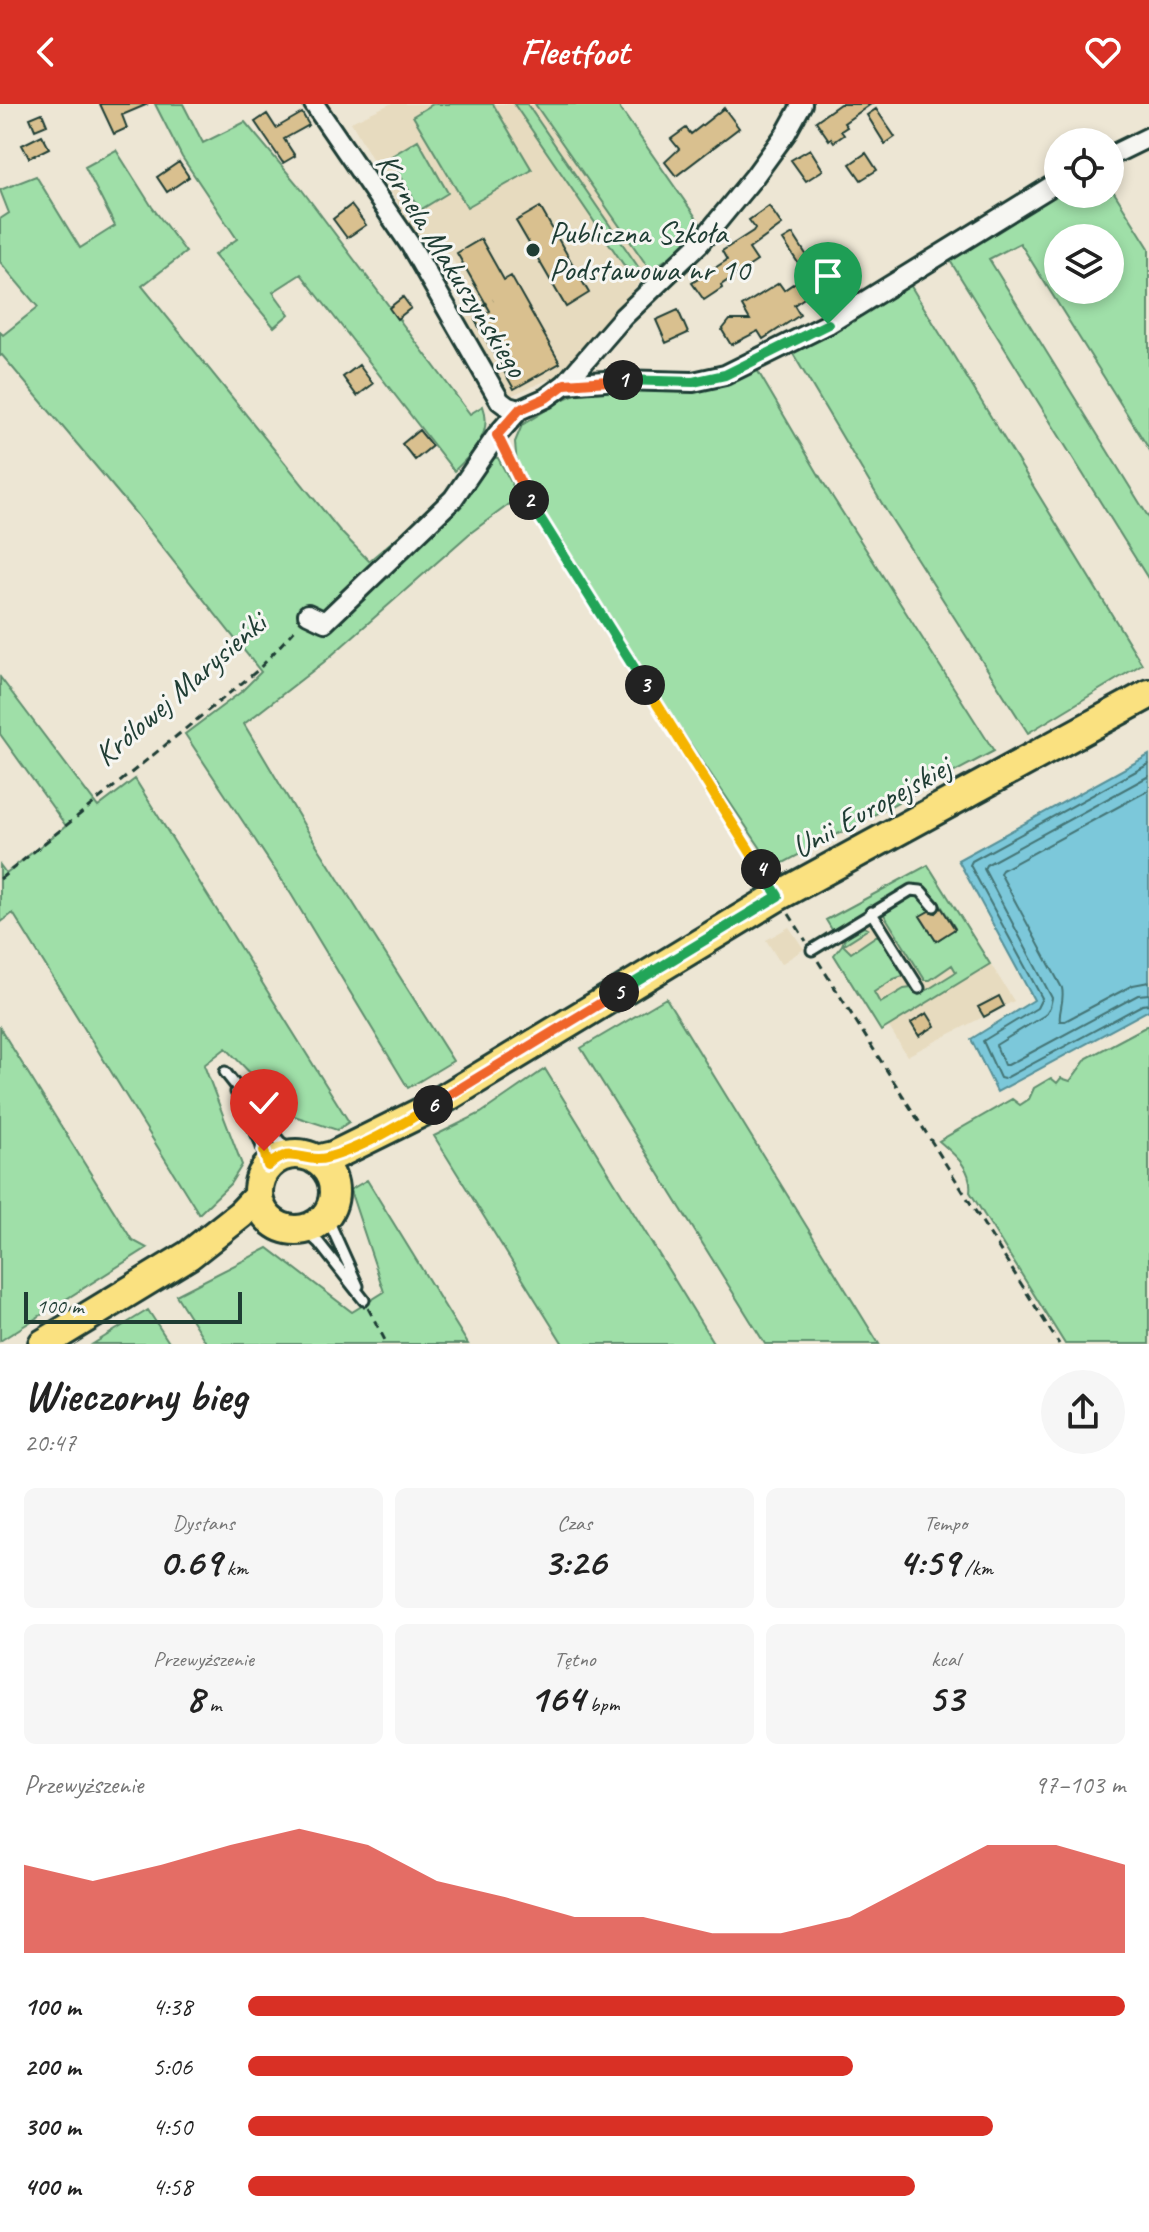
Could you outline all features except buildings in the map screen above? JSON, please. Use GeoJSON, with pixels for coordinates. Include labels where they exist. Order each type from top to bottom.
{"type":"FeatureCollection","features":[{"type":"Feature","properties":{"kind":"main road","name":"Unii Europejskiej"},"geometry":{"type":"LineString","coordinates":[[306,1157],[352,1148],[424,1111],[778,896],[1149,694]]}},
{"type":"Feature","properties":{"kind":"main road","name":"Unii Europejskiej"},"geometry":{"type":"LineString","coordinates":[[321,1211],[352,1166],[424,1111]]}},
{"type":"Feature","properties":{"kind":"main road"},"geometry":{"type":"LineString","coordinates":[[285,1156],[306,1157],[328,1172],[321,1211],[287,1229],[271,1221],[262,1210],[258,1196],[261,1178],[268,1166],[285,1156]]}},
{"type":"Feature","properties":{"kind":"main road"},"geometry":{"type":"LineString","coordinates":[[189,1255],[241,1214],[258,1196]]}},
{"type":"Feature","properties":{"kind":"main road"},"geometry":{"type":"LineString","coordinates":[[43,1344],[189,1255],[249,1227],[271,1221]]}},
{"type":"Feature","properties":{"kind":"street","name":"Kornela Makuszyńskiego"},"geometry":{"type":"LineString","coordinates":[[314,104],[411,246],[500,401],[519,410]]}},
{"type":"Feature","properties":{"kind":"street"},"geometry":{"type":"LineString","coordinates":[[519,410],[546,398],[565,384],[623,317],[678,266],[717,224],[786,133],[802,104]]}},
{"type":"Feature","properties":{"kind":"street"},"geometry":{"type":"LineString","coordinates":[[1124,149],[1149,137]]}},
{"type":"Feature","properties":{"kind":"street"},"geometry":{"type":"LineString","coordinates":[[565,384],[618,380],[693,382],[725,375],[828,324],[1044,191]]}},
{"type":"Feature","properties":{"kind":"street","name":"Królowej Marysieńki"},"geometry":{"type":"LineString","coordinates":[[308,614],[325,622],[427,526],[453,499],[497,435],[519,410]]}},
{"type":"Feature","properties":{"kind":"lane"},"geometry":{"type":"LineString","coordinates":[[812,950],[911,890],[926,895],[934,906]]}},
{"type":"Feature","properties":{"kind":"lane"},"geometry":{"type":"LineString","coordinates":[[871,912],[919,988]]}},
{"type":"Feature","properties":{"kind":"lane"},"geometry":{"type":"LineString","coordinates":[[268,1166],[260,1141],[225,1072],[280,1142],[306,1157]]}},
{"type":"Feature","properties":{"kind":"lane"},"geometry":{"type":"LineString","coordinates":[[321,1211],[364,1300]]}},
{"type":"Feature","properties":{"kind":"lane"},"geometry":{"type":"LineString","coordinates":[[321,1211],[364,1300]]}},
{"type":"Feature","properties":{"kind":"path"},"geometry":{"type":"LineString","coordinates":[[461,317],[493,300]]}},
{"type":"Feature","properties":{"kind":"path"},"geometry":{"type":"LineString","coordinates":[[497,435],[535,509],[1059,1344]]}},
{"type":"Feature","properties":{"kind":"path","name":"Królowej Marysieńki"},"geometry":{"type":"LineString","coordinates":[[0,879],[258,670],[308,614]]}},
{"type":"Feature","properties":{"kind":"path"},"geometry":{"type":"LineString","coordinates":[[364,1300],[387,1344]]}},
{"type":"Feature","properties":{"kind":"shaded area","name":"Publiczna Szkoła Podstawowa nr 10"},"geometry":{"type":"Polygon","coordinates":[[[390,104],[535,104],[650,270],[564,373],[508,394],[465,319],[481,309],[451,257],[437,265],[429,247],[421,244],[351,122],[390,104]]]}},
{"type":"Feature","properties":{"kind":"shaded area"},"geometry":{"type":"Polygon","coordinates":[[[928,865],[1014,1001],[907,1056],[889,1027],[881,1031],[834,955],[842,945],[826,920],[928,865]]]}},
{"type":"Feature","properties":{"kind":"shaded area"},"geometry":{"type":"Polygon","coordinates":[[[789,927],[804,949],[781,964],[766,940],[789,927]]]}},
{"type":"Feature","properties":{"kind":"green space"},"geometry":{"type":"Polygon","coordinates":[[[155,104],[183,104],[203,143],[245,122],[302,190],[470,414],[483,406],[483,434],[474,450],[454,471],[301,274],[273,292],[289,314],[274,327],[214,255],[237,239],[182,157],[155,104]]]}},
{"type":"Feature","properties":{"kind":"green space"},"geometry":{"type":"Polygon","coordinates":[[[433,104],[493,104],[532,170],[467,207],[413,116],[433,104]]]}},
{"type":"Feature","properties":{"kind":"green space"},"geometry":{"type":"Polygon","coordinates":[[[514,104],[527,104],[641,271],[632,277],[514,104]]]}},
{"type":"Feature","properties":{"kind":"green space"},"geometry":{"type":"Polygon","coordinates":[[[535,104],[617,104],[702,226],[685,247],[650,270],[535,104]]]}},
{"type":"Feature","properties":{"kind":"green space"},"geometry":{"type":"Polygon","coordinates":[[[418,140],[448,193],[420,210],[390,157],[418,140]]]}},
{"type":"Feature","properties":{"kind":"green space"},"geometry":{"type":"Polygon","coordinates":[[[116,150],[152,207],[186,252],[142,286],[340,531],[369,561],[492,457],[498,458],[519,497],[469,534],[324,662],[244,724],[453,1061],[408,1088],[291,894],[185,734],[241,692],[261,672],[132,509],[0,356],[0,332],[3,335],[38,307],[0,262],[0,219],[9,213],[0,190],[36,176],[80,248],[115,226],[85,167],[116,150]]]}},
{"type":"Feature","properties":{"kind":"green space"},"geometry":{"type":"Polygon","coordinates":[[[1044,198],[1044,208],[1124,208],[1149,248],[1149,449],[1058,304],[1124,304],[1124,224],[1044,224],[1044,281],[1020,243],[989,259],[1149,518],[1149,580],[949,259],[1044,198]]]}},
{"type":"Feature","properties":{"kind":"green space"},"geometry":{"type":"Polygon","coordinates":[[[909,283],[1142,664],[1028,733],[887,512],[792,352],[909,283]]]}},
{"type":"Feature","properties":{"kind":"green space"},"geometry":{"type":"Polygon","coordinates":[[[756,368],[823,482],[994,751],[774,868],[675,721],[529,489],[517,467],[515,442],[522,425],[564,399],[591,387],[756,368]]]}},
{"type":"Feature","properties":{"kind":"green space"},"geometry":{"type":"Polygon","coordinates":[[[0,677],[98,807],[135,779],[349,1122],[337,1130],[291,1115],[226,1048],[204,1065],[242,1165],[230,1184],[199,1214],[13,913],[0,923],[0,865],[6,873],[66,826],[0,734],[0,677]]]}},
{"type":"Feature","properties":{"kind":"green space"},"geometry":{"type":"Polygon","coordinates":[[[928,865],[990,964],[881,1031],[834,955],[845,938],[864,927],[868,929],[843,945],[851,953],[876,936],[881,936],[906,975],[874,992],[880,1003],[904,989],[911,988],[919,995],[956,972],[952,965],[930,980],[925,980],[884,911],[915,893],[931,909],[921,917],[936,941],[955,928],[940,904],[928,892],[913,886],[834,933],[826,920],[928,865]]]}},
{"type":"Feature","properties":{"kind":"green space"},"geometry":{"type":"Polygon","coordinates":[[[666,998],[879,1344],[765,1344],[581,1048],[666,998]]]}},
{"type":"Feature","properties":{"kind":"green space"},"geometry":{"type":"Polygon","coordinates":[[[1149,1025],[1149,1344],[1065,1344],[970,1192],[966,1169],[939,1141],[1012,1099],[1020,1105],[1029,1099],[1034,1088],[1051,1078],[1057,1083],[1061,1078],[1070,1081],[1087,1058],[1149,1025]]]}},
{"type":"Feature","properties":{"kind":"green space"},"geometry":{"type":"Polygon","coordinates":[[[0,1028],[132,1240],[147,1248],[0,1341],[0,1028]]]}},
{"type":"Feature","properties":{"kind":"green space"},"geometry":{"type":"Polygon","coordinates":[[[545,1069],[714,1344],[563,1344],[434,1136],[481,1113],[545,1069]]]}},
{"type":"Feature","properties":{"kind":"green space"},"geometry":{"type":"Polygon","coordinates":[[[367,1180],[468,1344],[207,1344],[176,1295],[268,1248],[352,1312],[384,1292],[350,1190],[367,1180]]]}},
{"type":"Feature","properties":{"kind":"green space"},"geometry":{"type":"Polygon","coordinates":[[[148,1310],[170,1344],[93,1344],[148,1310]]]}},
{"type":"Feature","properties":{"kind":"water"},"geometry":{"type":"Polygon","coordinates":[[[1149,755],[1149,1010],[997,1092],[971,1039],[1034,1000],[958,860],[1149,755]]]}},
{"type":"Feature","properties":{"kind":"place","name":"Publiczna Szkoła Podstawowa nr 10"},"geometry":{"type":"Point","coordinates":[533,250]}},
{"type":"Feature","properties":{"kind":"route"},"geometry":{"type":"LineString","coordinates":[[264,1151],[268,1166],[285,1156],[297,1154],[316,1160],[333,1156],[381,1133],[424,1111],[778,896],[535,509],[497,435],[519,410],[546,398],[565,384],[618,380],[693,382],[725,375],[828,324]]}}]}
